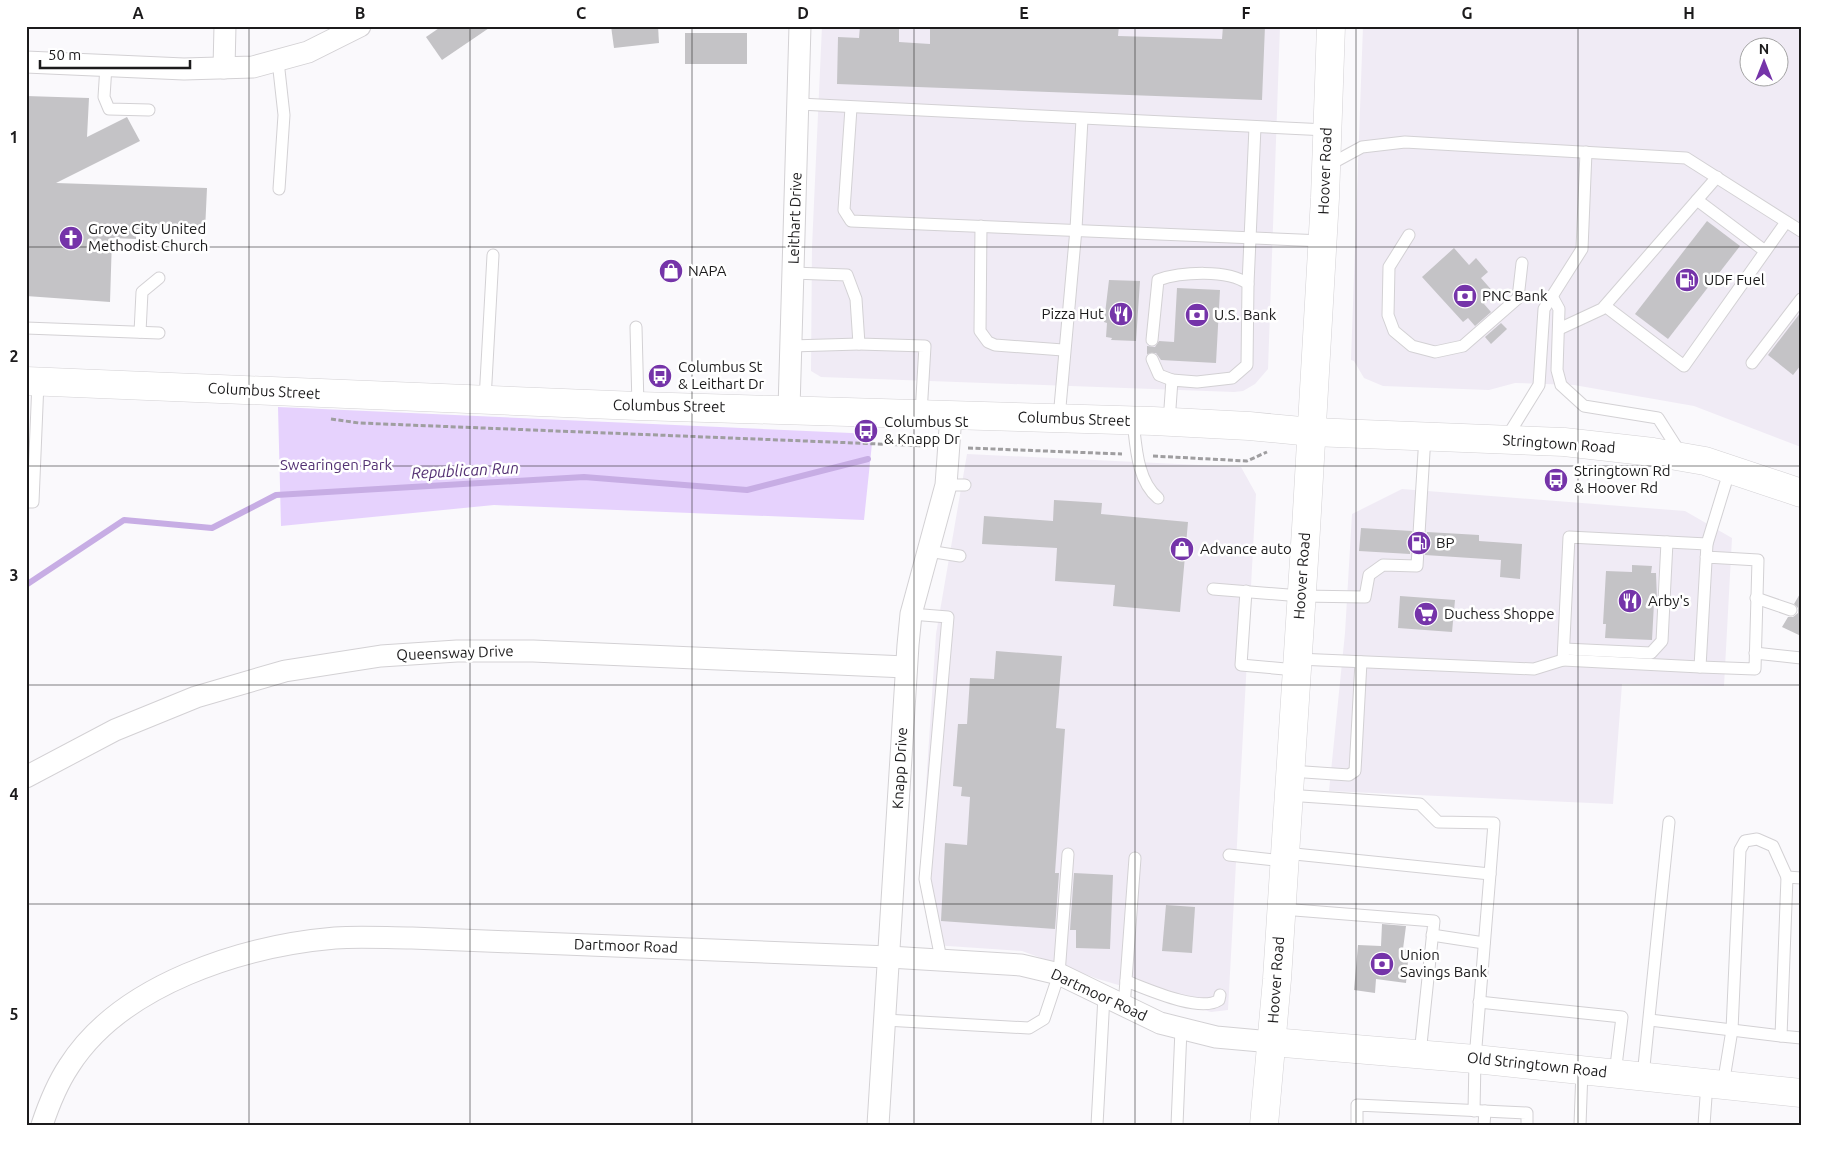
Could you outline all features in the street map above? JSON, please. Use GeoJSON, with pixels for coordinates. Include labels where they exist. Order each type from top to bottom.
{"type":"FeatureCollection","features":[{"type":"Feature","properties":{"kind":"main road","name":"Hoover Road"},"geometry":{"type":"LineString","coordinates":[[1264,1125],[1272,1042],[1312,432],[1323,240],[1331,26]]}},
{"type":"Feature","properties":{"kind":"main road","name":"Columbus Street"},"geometry":{"type":"LineString","coordinates":[[32,382],[638,406],[789,409],[1058,420],[1169,422],[1249,426],[1312,432]]}},
{"type":"Feature","properties":{"kind":"main road","name":"Stringtown Road"},"geometry":{"type":"LineString","coordinates":[[1312,432],[1564,442],[1683,457],[1730,469],[1801,493]]}},
{"type":"Feature","properties":{"kind":"main road","name":"Old Stringtown Road"},"geometry":{"type":"LineString","coordinates":[[1272,1042],[1475,1059],[1801,1093]]}},
{"type":"Feature","properties":{"kind":"street"},"geometry":{"type":"LineString","coordinates":[[224,68],[225,26]]}},
{"type":"Feature","properties":{"kind":"street"},"geometry":{"type":"LineString","coordinates":[[26,62],[106,66],[253,67],[308,52],[360,26]]}},
{"type":"Feature","properties":{"kind":"street","name":"Leithart Drive"},"geometry":{"type":"LineString","coordinates":[[789,409],[800,26]]}},
{"type":"Feature","properties":{"kind":"street","name":"Knapp Drive"},"geometry":{"type":"LineString","coordinates":[[878,1125],[890,957],[906,667],[911,614],[928,551],[955,485],[949,447],[951,416]]}},
{"type":"Feature","properties":{"kind":"street","name":"Queensway Drive"},"geometry":{"type":"LineString","coordinates":[[26,776],[115,730],[196,697],[285,671],[382,656],[457,651],[533,651],[906,667]]}},
{"type":"Feature","properties":{"kind":"street","name":"Dartmoor Road"},"geometry":{"type":"LineString","coordinates":[[42,1125],[56,1088],[70,1064],[105,1026],[126,1008],[176,979],[204,967],[267,948],[336,938],[412,938],[941,959],[1022,965],[1059,974],[1160,1023],[1234,1039],[1272,1042]]}},
{"type":"Feature","properties":{"kind":"lane"},"geometry":{"type":"LineString","coordinates":[[278,61],[284,114],[279,189]]}},
{"type":"Feature","properties":{"kind":"lane"},"geometry":{"type":"LineString","coordinates":[[106,66],[104,97],[109,109],[149,110]]}},
{"type":"Feature","properties":{"kind":"lane"},"geometry":{"type":"LineString","coordinates":[[799,104],[1327,130]]}},
{"type":"Feature","properties":{"kind":"lane"},"geometry":{"type":"LineString","coordinates":[[851,108],[844,210],[851,221],[1323,240]]}},
{"type":"Feature","properties":{"kind":"lane"},"geometry":{"type":"LineString","coordinates":[[1058,420],[1063,350],[1076,229],[1082,118]]}},
{"type":"Feature","properties":{"kind":"lane"},"geometry":{"type":"LineString","coordinates":[[1152,360],[1158,375],[1172,380],[1197,382],[1232,378],[1247,365],[1248,284],[1252,237],[1255,127]]}},
{"type":"Feature","properties":{"kind":"lane"},"geometry":{"type":"LineString","coordinates":[[1326,167],[1362,147],[1405,142],[1686,158],[1801,231]]}},
{"type":"Feature","properties":{"kind":"lane"},"geometry":{"type":"LineString","coordinates":[[1505,440],[1539,385],[1544,309],[1553,298],[1582,249],[1586,152]]}},
{"type":"Feature","properties":{"kind":"lane"},"geometry":{"type":"LineString","coordinates":[[1559,329],[1605,306],[1717,177]]}},
{"type":"Feature","properties":{"kind":"lane"},"geometry":{"type":"LineString","coordinates":[[1697,200],[1766,251]]}},
{"type":"Feature","properties":{"kind":"lane"},"geometry":{"type":"LineString","coordinates":[[1605,306],[1684,366],[1786,222]]}},
{"type":"Feature","properties":{"kind":"lane"},"geometry":{"type":"LineString","coordinates":[[981,226],[980,331],[983,338],[995,346],[1063,350]]}},
{"type":"Feature","properties":{"kind":"lane"},"geometry":{"type":"LineString","coordinates":[[1409,234],[1389,267],[1388,315],[1394,331],[1412,346],[1435,352],[1463,346],[1518,298],[1522,263]]}},
{"type":"Feature","properties":{"kind":"lane"},"geometry":{"type":"LineString","coordinates":[[485,400],[493,255]]}},
{"type":"Feature","properties":{"kind":"lane"},"geometry":{"type":"LineString","coordinates":[[794,273],[847,274],[856,298],[859,344]]}},
{"type":"Feature","properties":{"kind":"lane"},"geometry":{"type":"LineString","coordinates":[[1152,340],[1158,280],[1174,275],[1220,274],[1241,278],[1248,284]]}},
{"type":"Feature","properties":{"kind":"lane"},"geometry":{"type":"LineString","coordinates":[[140,332],[142,292],[159,278]]}},
{"type":"Feature","properties":{"kind":"lane"},"geometry":{"type":"LineString","coordinates":[[1553,298],[1559,310],[1558,370],[1561,386],[1584,406],[1658,418],[1683,457]]}},
{"type":"Feature","properties":{"kind":"lane"},"geometry":{"type":"LineString","coordinates":[[1752,363],[1801,299]]}},
{"type":"Feature","properties":{"kind":"lane"},"geometry":{"type":"LineString","coordinates":[[26,328],[159,333]]}},
{"type":"Feature","properties":{"kind":"lane"},"geometry":{"type":"LineString","coordinates":[[636,328],[638,406]]}},
{"type":"Feature","properties":{"kind":"lane"},"geometry":{"type":"LineString","coordinates":[[791,346],[859,344],[925,346],[921,414]]}},
{"type":"Feature","properties":{"kind":"lane"},"geometry":{"type":"LineString","coordinates":[[1169,422],[1172,380]]}},
{"type":"Feature","properties":{"kind":"lane"},"geometry":{"type":"LineString","coordinates":[[26,502],[32,502],[32,382]]}},
{"type":"Feature","properties":{"kind":"lane"},"geometry":{"type":"LineString","coordinates":[[1133,421],[1137,455],[1147,486],[1158,498]]}},
{"type":"Feature","properties":{"kind":"lane"},"geometry":{"type":"LineString","coordinates":[[1213,589],[1301,596],[1365,597],[1368,575],[1383,565],[1417,566],[1425,436]]}},
{"type":"Feature","properties":{"kind":"lane"},"geometry":{"type":"LineString","coordinates":[[1700,667],[1707,544],[1730,469]]}},
{"type":"Feature","properties":{"kind":"lane"},"geometry":{"type":"LineString","coordinates":[[1564,654],[1569,537],[1707,544]]}},
{"type":"Feature","properties":{"kind":"lane"},"geometry":{"type":"LineString","coordinates":[[1246,591],[1242,665],[1361,662],[1534,669],[1564,654],[1651,653],[1662,641],[1667,542]]}},
{"type":"Feature","properties":{"kind":"lane"},"geometry":{"type":"LineString","coordinates":[[928,551],[960,556]]}},
{"type":"Feature","properties":{"kind":"lane"},"geometry":{"type":"LineString","coordinates":[[1564,654],[1700,667],[1755,669],[1758,560],[1706,557]]}},
{"type":"Feature","properties":{"kind":"lane"},"geometry":{"type":"LineString","coordinates":[[1756,598],[1791,610]]}},
{"type":"Feature","properties":{"kind":"lane"},"geometry":{"type":"LineString","coordinates":[[911,614],[948,617],[925,879],[941,959]]}},
{"type":"Feature","properties":{"kind":"lane"},"geometry":{"type":"LineString","coordinates":[[1755,653],[1801,658]]}},
{"type":"Feature","properties":{"kind":"lane"},"geometry":{"type":"LineString","coordinates":[[1288,783],[1349,775],[1355,771],[1361,662]]}},
{"type":"Feature","properties":{"kind":"lane"},"geometry":{"type":"LineString","coordinates":[[1288,783],[1420,804],[1438,822],[1494,823],[1475,1059],[1479,1111],[1484,1125]]}},
{"type":"Feature","properties":{"kind":"lane"},"geometry":{"type":"LineString","coordinates":[[1643,1076],[1669,822]]}},
{"type":"Feature","properties":{"kind":"lane"},"geometry":{"type":"LineString","coordinates":[[1704,1125],[1732,1030],[1740,850],[1745,841],[1758,839],[1773,846],[1787,877],[1781,1036]]}},
{"type":"Feature","properties":{"kind":"lane"},"geometry":{"type":"LineString","coordinates":[[885,1020],[1029,1028],[1044,1019],[1059,974],[1068,854]]}},
{"type":"Feature","properties":{"kind":"lane"},"geometry":{"type":"LineString","coordinates":[[1229,855],[1283,857],[1490,874]]}},
{"type":"Feature","properties":{"kind":"lane"},"geometry":{"type":"LineString","coordinates":[[1124,1007],[1136,858]]}},
{"type":"Feature","properties":{"kind":"lane"},"geometry":{"type":"LineString","coordinates":[[1787,877],[1801,878]]}},
{"type":"Feature","properties":{"kind":"lane"},"geometry":{"type":"LineString","coordinates":[[1280,909],[1434,921],[1420,1054]]}},
{"type":"Feature","properties":{"kind":"lane"},"geometry":{"type":"LineString","coordinates":[[1432,935],[1484,943]]}},
{"type":"Feature","properties":{"kind":"lane"},"geometry":{"type":"LineString","coordinates":[[1126,981],[1163,995],[1192,1002],[1214,1004],[1219,1000],[1220,995]]}},
{"type":"Feature","properties":{"kind":"lane"},"geometry":{"type":"LineString","coordinates":[[1097,1125],[1104,996]]}},
{"type":"Feature","properties":{"kind":"lane"},"geometry":{"type":"LineString","coordinates":[[1480,1002],[1622,1017],[1615,1074]]}},
{"type":"Feature","properties":{"kind":"lane"},"geometry":{"type":"LineString","coordinates":[[1650,1020],[1801,1038]]}},
{"type":"Feature","properties":{"kind":"lane"},"geometry":{"type":"LineString","coordinates":[[1178,1125],[1181,1029]]}},
{"type":"Feature","properties":{"kind":"lane"},"geometry":{"type":"LineString","coordinates":[[1580,1125],[1582,1070]]}},
{"type":"Feature","properties":{"kind":"lane"},"geometry":{"type":"LineString","coordinates":[[1356,1125],[1357,1105],[1527,1113],[1527,1125]]}},
{"type":"Feature","properties":{"kind":"path"},"geometry":{"type":"LineString","coordinates":[[324,418],[359,423],[1247,461],[1271,450]]}},
{"type":"Feature","properties":{"kind":"shaded area"},"geometry":{"type":"Polygon","coordinates":[[[822,26],[1280,26],[1268,369],[1255,384],[1243,391],[1234,392],[821,377],[811,371],[812,247],[822,26]]]}},
{"type":"Feature","properties":{"kind":"shaded area"},"geometry":{"type":"Polygon","coordinates":[[[1363,26],[1801,26],[1801,447],[1694,406],[1574,385],[1515,383],[1489,390],[1383,386],[1364,378],[1354,361],[1351,360],[1363,26]]]}},
{"type":"Feature","properties":{"kind":"shaded area"},"geometry":{"type":"Polygon","coordinates":[[[967,454],[1241,467],[1256,494],[1228,1010],[1211,1012],[1098,979],[1022,951],[933,945],[920,878],[936,634],[967,454]]]}},
{"type":"Feature","properties":{"kind":"shaded area"},"geometry":{"type":"Polygon","coordinates":[[[1402,489],[1685,511],[1732,538],[1724,686],[1622,684],[1613,804],[1329,791],[1345,633],[1352,514],[1402,489]]]}},
{"type":"Feature","properties":{"kind":"green space","name":"Swearingen Park"},"geometry":{"type":"Polygon","coordinates":[[[278,407],[873,434],[864,520],[494,505],[281,526],[278,407]]]}},
{"type":"Feature","properties":{"kind":"building"},"geometry":{"type":"Polygon","coordinates":[[[442,26],[492,26],[442,60],[426,37],[442,26]]]}},
{"type":"Feature","properties":{"kind":"building"},"geometry":{"type":"Polygon","coordinates":[[[611,26],[658,26],[659,43],[614,48],[611,26]]]}},
{"type":"Feature","properties":{"kind":"building"},"geometry":{"type":"Polygon","coordinates":[[[860,26],[899,26],[899,42],[930,44],[930,26],[1119,26],[1118,36],[1222,39],[1223,26],[1265,26],[1262,100],[837,84],[838,37],[859,38],[860,26]]]}},
{"type":"Feature","properties":{"kind":"building"},"geometry":{"type":"Polygon","coordinates":[[[685,33],[747,33],[747,64],[685,64],[685,33]]]}},
{"type":"Feature","properties":{"kind":"building"},"geometry":{"type":"Polygon","coordinates":[[[26,96],[89,98],[87,137],[127,117],[140,141],[56,183],[207,188],[205,231],[136,229],[136,239],[112,238],[110,302],[26,296],[26,96]]]}},
{"type":"Feature","properties":{"kind":"building","name":"UDF Fuel"},"geometry":{"type":"Polygon","coordinates":[[[1707,221],[1740,246],[1668,339],[1635,314],[1707,221]]]}},
{"type":"Feature","properties":{"kind":"building","name":"PNC Bank"},"geometry":{"type":"Polygon","coordinates":[[[1454,248],[1469,265],[1476,258],[1488,272],[1481,278],[1495,294],[1484,304],[1491,312],[1475,326],[1468,318],[1463,322],[1422,277],[1454,248]]]}},
{"type":"Feature","properties":{"kind":"building","name":"Pizza Hut"},"geometry":{"type":"Polygon","coordinates":[[[1109,280],[1140,281],[1136,341],[1111,340],[1112,338],[1106,337],[1107,323],[1104,322],[1109,280]]]}},
{"type":"Feature","properties":{"kind":"building","name":"U.S. Bank"},"geometry":{"type":"Polygon","coordinates":[[[1177,288],[1220,290],[1216,363],[1161,360],[1156,353],[1147,354],[1147,346],[1155,347],[1159,341],[1174,342],[1177,288]]]}},
{"type":"Feature","properties":{"kind":"building"},"geometry":{"type":"Polygon","coordinates":[[[1801,312],[1801,365],[1793,375],[1768,355],[1801,312]]]}},
{"type":"Feature","properties":{"kind":"building"},"geometry":{"type":"Polygon","coordinates":[[[1501,323],[1507,329],[1491,344],[1485,337],[1501,323]]]}},
{"type":"Feature","properties":{"kind":"building"},"geometry":{"type":"Polygon","coordinates":[[[1054,500],[1102,503],[1101,514],[1188,522],[1180,612],[1113,606],[1115,585],[1055,581],[1057,548],[982,544],[984,516],[1053,521],[1054,500]]]}},
{"type":"Feature","properties":{"kind":"building"},"geometry":{"type":"Polygon","coordinates":[[[1361,528],[1412,531],[1410,554],[1359,551],[1361,528]]]}},
{"type":"Feature","properties":{"kind":"building"},"geometry":{"type":"Polygon","coordinates":[[[1427,532],[1479,535],[1479,541],[1522,544],[1520,579],[1500,577],[1501,560],[1425,555],[1427,532]]]}},
{"type":"Feature","properties":{"kind":"building","name":"Arby's"},"geometry":{"type":"Polygon","coordinates":[[[1632,565],[1652,566],[1651,573],[1656,573],[1657,600],[1654,603],[1652,640],[1605,638],[1606,624],[1603,624],[1606,571],[1632,572],[1632,565]]]}},
{"type":"Feature","properties":{"kind":"building"},"geometry":{"type":"Polygon","coordinates":[[[1801,592],[1801,636],[1782,627],[1788,617],[1793,617],[1798,613],[1798,608],[1794,604],[1801,592]]]}},
{"type":"Feature","properties":{"kind":"building","name":"Duchess Shoppe"},"geometry":{"type":"Polygon","coordinates":[[[1400,596],[1455,600],[1452,632],[1398,628],[1400,596]]]}},
{"type":"Feature","properties":{"kind":"building"},"geometry":{"type":"Polygon","coordinates":[[[996,651],[1062,656],[1056,728],[1065,729],[1055,873],[1059,873],[1055,929],[941,921],[945,843],[967,845],[970,797],[961,796],[962,787],[953,786],[958,724],[967,724],[970,678],[994,679],[996,651]]]}},
{"type":"Feature","properties":{"kind":"building"},"geometry":{"type":"Polygon","coordinates":[[[1074,873],[1113,875],[1110,949],[1076,948],[1076,930],[1070,930],[1074,873]]]}},
{"type":"Feature","properties":{"kind":"building"},"geometry":{"type":"Polygon","coordinates":[[[1166,905],[1195,907],[1192,953],[1162,951],[1166,905]]]}},
{"type":"Feature","properties":{"kind":"building","name":"Union Savings Bank"},"geometry":{"type":"Polygon","coordinates":[[[1382,924],[1406,926],[1403,949],[1409,949],[1406,983],[1376,979],[1375,993],[1354,990],[1358,945],[1381,946],[1382,924]]]}},
{"type":"Feature","properties":{"kind":"waterway","name":"Republican Run"},"geometry":{"type":"LineString","coordinates":[[26,585],[124,520],[212,528],[276,495],[584,477],[747,490],[868,459]]}},
{"type":"Feature","properties":{"kind":"place","name":"Grove City United Methodist Church"},"geometry":{"type":"Point","coordinates":[71,238]}},
{"type":"Feature","properties":{"kind":"place","name":"NAPA"},"geometry":{"type":"Point","coordinates":[671,271]}},
{"type":"Feature","properties":{"kind":"place","name":"UDF Fuel"},"geometry":{"type":"Point","coordinates":[1687,280]}},
{"type":"Feature","properties":{"kind":"place","name":"PNC Bank"},"geometry":{"type":"Point","coordinates":[1465,296]}},
{"type":"Feature","properties":{"kind":"place","name":"Pizza Hut"},"geometry":{"type":"Point","coordinates":[1121,314]}},
{"type":"Feature","properties":{"kind":"place","name":"U.S. Bank"},"geometry":{"type":"Point","coordinates":[1197,315]}},
{"type":"Feature","properties":{"kind":"place","name":"Columbus St & Leithart Dr"},"geometry":{"type":"Point","coordinates":[660,376]}},
{"type":"Feature","properties":{"kind":"place","name":"Columbus St & Knapp Dr"},"geometry":{"type":"Point","coordinates":[866,431]}},
{"type":"Feature","properties":{"kind":"place","name":"Stringtown Rd & Hoover Rd"},"geometry":{"type":"Point","coordinates":[1556,480]}},
{"type":"Feature","properties":{"kind":"place","name":"BP"},"geometry":{"type":"Point","coordinates":[1419,543]}},
{"type":"Feature","properties":{"kind":"place","name":"Advance auto"},"geometry":{"type":"Point","coordinates":[1182,549]}},
{"type":"Feature","properties":{"kind":"place","name":"Arby's"},"geometry":{"type":"Point","coordinates":[1630,601]}},
{"type":"Feature","properties":{"kind":"place","name":"Duchess Shoppe"},"geometry":{"type":"Point","coordinates":[1426,614]}},
{"type":"Feature","properties":{"kind":"place","name":"Union Savings Bank"},"geometry":{"type":"Point","coordinates":[1382,964]}}]}
